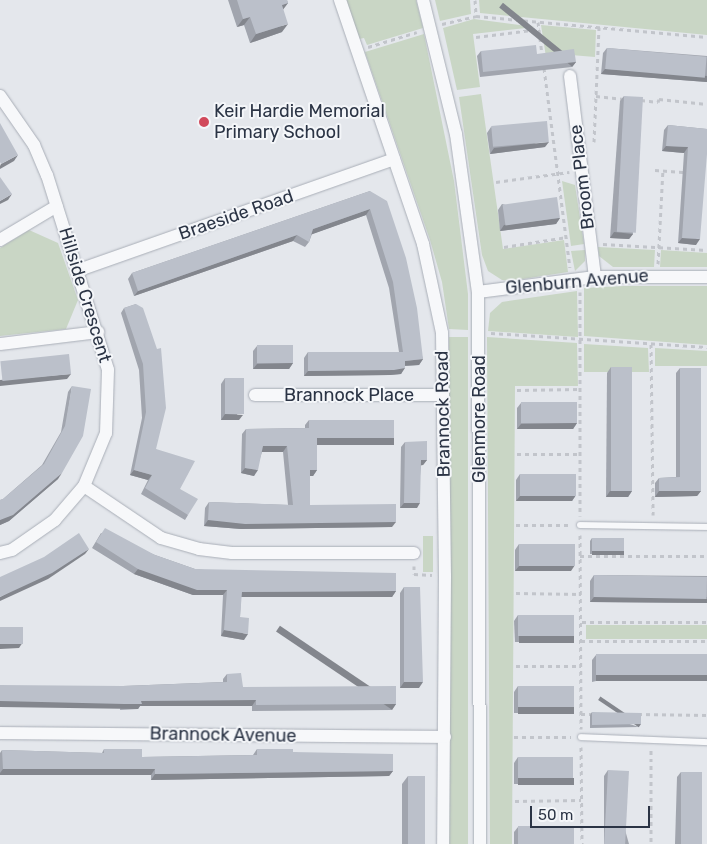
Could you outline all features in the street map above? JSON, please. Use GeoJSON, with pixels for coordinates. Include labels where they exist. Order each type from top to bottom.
{"type":"FeatureCollection","features":[{"type":"Feature","properties":{"kind":"street","name":"Brannock Road"},"geometry":{"type":"LineString","coordinates":[[340,0],[434,285],[442,333],[445,576],[444,844]]}},
{"type":"Feature","properties":{"kind":"street","name":"Glenmore Road"},"geometry":{"type":"LineString","coordinates":[[423,0],[456,134],[478,292],[480,844]]}},
{"type":"Feature","properties":{"kind":"street","name":"Broom Place"},"geometry":{"type":"LineString","coordinates":[[570,76],[595,277]]}},
{"type":"Feature","properties":{"kind":"street","name":"Hillside Crescent"},"geometry":{"type":"LineString","coordinates":[[0,96],[34,145],[78,270],[108,370],[106,433],[84,486],[55,520],[12,550],[0,553]]}},
{"type":"Feature","properties":{"kind":"street","name":"Braeside Road"},"geometry":{"type":"LineString","coordinates":[[78,270],[394,159]]}},
{"type":"Feature","properties":{"kind":"street"},"geometry":{"type":"LineString","coordinates":[[0,240],[56,206]]}},
{"type":"Feature","properties":{"kind":"street","name":"Glenburn Avenue"},"geometry":{"type":"LineString","coordinates":[[478,292],[595,277],[658,275],[707,277]]}},
{"type":"Feature","properties":{"kind":"street"},"geometry":{"type":"LineString","coordinates":[[0,344],[98,332]]}},
{"type":"Feature","properties":{"kind":"street","name":"Brannock Place"},"geometry":{"type":"LineString","coordinates":[[254,395],[443,395]]}},
{"type":"Feature","properties":{"kind":"street"},"geometry":{"type":"LineString","coordinates":[[84,486],[161,538],[199,549],[232,553],[414,553]]}},
{"type":"Feature","properties":{"kind":"street","name":"Brannock Avenue"},"geometry":{"type":"LineString","coordinates":[[0,733],[445,737]]}},
{"type":"Feature","properties":{"kind":"lane"},"geometry":{"type":"LineString","coordinates":[[580,525],[707,527]]}},
{"type":"Feature","properties":{"kind":"lane"},"geometry":{"type":"LineString","coordinates":[[581,737],[651,742],[707,742]]}},
{"type":"Feature","properties":{"kind":"path"},"geometry":{"type":"LineString","coordinates":[[475,0],[476,16]]}},
{"type":"Feature","properties":{"kind":"path"},"geometry":{"type":"LineString","coordinates":[[358,51],[431,27],[476,16],[707,37]]}},
{"type":"Feature","properties":{"kind":"path"},"geometry":{"type":"LineString","coordinates":[[538,22],[571,269],[580,279],[582,844]]}},
{"type":"Feature","properties":{"kind":"path"},"geometry":{"type":"LineString","coordinates":[[593,150],[599,27]]}},
{"type":"Feature","properties":{"kind":"path"},"geometry":{"type":"LineString","coordinates":[[476,37],[539,30]]}},
{"type":"Feature","properties":{"kind":"path"},"geometry":{"type":"LineString","coordinates":[[596,96],[707,104]]}},
{"type":"Feature","properties":{"kind":"path"},"geometry":{"type":"LineString","coordinates":[[496,182],[581,170]]}},
{"type":"Feature","properties":{"kind":"path"},"geometry":{"type":"LineString","coordinates":[[655,170],[690,173]]}},
{"type":"Feature","properties":{"kind":"path"},"geometry":{"type":"LineString","coordinates":[[658,275],[657,247],[663,170]]}},
{"type":"Feature","properties":{"kind":"path"},"geometry":{"type":"LineString","coordinates":[[598,236],[599,244],[707,250]]}},
{"type":"Feature","properties":{"kind":"path"},"geometry":{"type":"LineString","coordinates":[[504,247],[566,237]]}},
{"type":"Feature","properties":{"kind":"path"},"geometry":{"type":"LineString","coordinates":[[478,332],[707,347]]}},
{"type":"Feature","properties":{"kind":"path"},"geometry":{"type":"LineString","coordinates":[[651,344],[653,526]]}},
{"type":"Feature","properties":{"kind":"path"},"geometry":{"type":"LineString","coordinates":[[517,390],[580,389]]}},
{"type":"Feature","properties":{"kind":"path"},"geometry":{"type":"LineString","coordinates":[[517,454],[580,454]]}},
{"type":"Feature","properties":{"kind":"path"},"geometry":{"type":"LineString","coordinates":[[516,525],[580,525]]}},
{"type":"Feature","properties":{"kind":"path"},"geometry":{"type":"LineString","coordinates":[[414,553],[414,574],[445,576]]}},
{"type":"Feature","properties":{"kind":"path"},"geometry":{"type":"LineString","coordinates":[[580,556],[707,556]]}},
{"type":"Feature","properties":{"kind":"path"},"geometry":{"type":"LineString","coordinates":[[516,593],[581,594]]}},
{"type":"Feature","properties":{"kind":"path"},"geometry":{"type":"LineString","coordinates":[[582,622],[707,622]]}},
{"type":"Feature","properties":{"kind":"path"},"geometry":{"type":"LineString","coordinates":[[581,641],[707,641]]}},
{"type":"Feature","properties":{"kind":"path"},"geometry":{"type":"LineString","coordinates":[[516,666],[581,666]]}},
{"type":"Feature","properties":{"kind":"path"},"geometry":{"type":"LineString","coordinates":[[581,714],[600,714]]}},
{"type":"Feature","properties":{"kind":"path"},"geometry":{"type":"LineString","coordinates":[[629,714],[707,715]]}},
{"type":"Feature","properties":{"kind":"path"},"geometry":{"type":"LineString","coordinates":[[514,737],[581,737]]}},
{"type":"Feature","properties":{"kind":"path"},"geometry":{"type":"LineString","coordinates":[[651,742],[651,844]]}},
{"type":"Feature","properties":{"kind":"path"},"geometry":{"type":"LineString","coordinates":[[515,801],[581,800]]}},
{"type":"Feature","properties":{"kind":"green space"},"geometry":{"type":"Polygon","coordinates":[[[346,0],[416,0],[423,28],[367,45],[364,38],[359,39],[346,0]]]}},
{"type":"Feature","properties":{"kind":"green space"},"geometry":{"type":"Polygon","coordinates":[[[435,0],[470,0],[471,14],[440,21],[435,0]]]}},
{"type":"Feature","properties":{"kind":"green space"},"geometry":{"type":"Polygon","coordinates":[[[479,0],[707,0],[707,35],[480,13],[479,0]]]}},
{"type":"Feature","properties":{"kind":"green space"},"geometry":{"type":"Polygon","coordinates":[[[474,19],[535,27],[473,34],[480,87],[457,90],[443,28],[474,19]]]}},
{"type":"Feature","properties":{"kind":"green space"},"geometry":{"type":"Polygon","coordinates":[[[541,25],[596,30],[595,57],[571,55],[546,57],[541,25]]]}},
{"type":"Feature","properties":{"kind":"green space"},"geometry":{"type":"Polygon","coordinates":[[[424,34],[454,181],[468,294],[468,330],[449,329],[442,282],[430,240],[365,52],[424,34]]]}},
{"type":"Feature","properties":{"kind":"green space"},"geometry":{"type":"Polygon","coordinates":[[[481,94],[503,249],[564,240],[568,272],[510,281],[502,280],[488,271],[482,255],[459,97],[481,94]]]}},
{"type":"Feature","properties":{"kind":"green space"},"geometry":{"type":"Polygon","coordinates":[[[562,181],[575,185],[584,244],[571,246],[562,181]]]}},
{"type":"Feature","properties":{"kind":"green space"},"geometry":{"type":"Polygon","coordinates":[[[29,230],[58,243],[78,300],[66,329],[0,336],[0,248],[29,230]]]}},
{"type":"Feature","properties":{"kind":"green space"},"geometry":{"type":"Polygon","coordinates":[[[598,247],[655,250],[654,267],[613,267],[599,256],[598,247]]]}},
{"type":"Feature","properties":{"kind":"green space"},"geometry":{"type":"Polygon","coordinates":[[[585,250],[585,261],[575,271],[571,251],[585,250]]]}},
{"type":"Feature","properties":{"kind":"green space"},"geometry":{"type":"Polygon","coordinates":[[[661,250],[707,253],[707,267],[660,267],[661,250]]]}},
{"type":"Feature","properties":{"kind":"green space"},"geometry":{"type":"Polygon","coordinates":[[[707,286],[707,345],[584,336],[584,288],[707,286]]]}},
{"type":"Feature","properties":{"kind":"green space"},"geometry":{"type":"Polygon","coordinates":[[[577,291],[578,337],[488,331],[490,313],[502,302],[577,291]]]}},
{"type":"Feature","properties":{"kind":"green space"},"geometry":{"type":"Polygon","coordinates":[[[449,337],[468,337],[468,844],[449,844],[449,337]]]}},
{"type":"Feature","properties":{"kind":"green space"},"geometry":{"type":"Polygon","coordinates":[[[487,337],[577,343],[578,386],[515,386],[512,844],[490,844],[487,337]]]}},
{"type":"Feature","properties":{"kind":"green space"},"geometry":{"type":"Polygon","coordinates":[[[584,344],[648,348],[649,372],[584,372],[584,344]]]}},
{"type":"Feature","properties":{"kind":"green space"},"geometry":{"type":"Polygon","coordinates":[[[655,348],[707,351],[707,366],[655,366],[655,348]]]}},
{"type":"Feature","properties":{"kind":"green space"},"geometry":{"type":"Polygon","coordinates":[[[423,536],[433,536],[433,572],[423,572],[423,536]]]}},
{"type":"Feature","properties":{"kind":"green space"},"geometry":{"type":"Polygon","coordinates":[[[586,625],[707,625],[707,639],[586,639],[586,625]]]}},
{"type":"Feature","properties":{"kind":"building"},"geometry":{"type":"Polygon","coordinates":[[[237,0],[287,0],[288,3],[282,5],[288,24],[256,34],[250,17],[243,19],[237,0]]]}},
{"type":"Feature","properties":{"kind":"building"},"geometry":{"type":"Polygon","coordinates":[[[536,45],[537,54],[574,49],[576,62],[483,72],[481,51],[536,45]]]}},
{"type":"Feature","properties":{"kind":"building"},"geometry":{"type":"Polygon","coordinates":[[[607,48],[707,57],[705,78],[605,69],[607,48]]]}},
{"type":"Feature","properties":{"kind":"building"},"geometry":{"type":"Polygon","coordinates":[[[624,96],[643,97],[636,233],[617,232],[624,96]]]}},
{"type":"Feature","properties":{"kind":"building"},"geometry":{"type":"Polygon","coordinates":[[[547,121],[549,142],[493,147],[491,126],[547,121]]]}},
{"type":"Feature","properties":{"kind":"building"},"geometry":{"type":"Polygon","coordinates":[[[0,123],[18,155],[1,164],[0,162],[0,123]]]}},
{"type":"Feature","properties":{"kind":"building"},"geometry":{"type":"Polygon","coordinates":[[[668,125],[707,129],[707,154],[700,239],[682,238],[688,147],[666,146],[668,125]]]}},
{"type":"Feature","properties":{"kind":"building"},"geometry":{"type":"Polygon","coordinates":[[[0,177],[12,194],[0,201],[0,177]]]}},
{"type":"Feature","properties":{"kind":"building"},"geometry":{"type":"Polygon","coordinates":[[[370,191],[387,201],[406,258],[417,308],[423,359],[405,361],[405,368],[394,370],[308,371],[308,352],[403,352],[393,282],[370,209],[313,229],[309,242],[297,235],[138,291],[132,273],[370,191]]]}},
{"type":"Feature","properties":{"kind":"building"},"geometry":{"type":"Polygon","coordinates":[[[557,197],[560,218],[505,225],[503,205],[557,197]]]}},
{"type":"Feature","properties":{"kind":"building"},"geometry":{"type":"Polygon","coordinates":[[[136,304],[143,308],[157,349],[161,348],[166,408],[156,449],[195,461],[180,489],[198,499],[188,515],[145,488],[152,475],[134,470],[146,412],[143,364],[124,308],[136,304]]]}},
{"type":"Feature","properties":{"kind":"building"},"geometry":{"type":"Polygon","coordinates":[[[257,345],[293,345],[293,363],[257,363],[257,345]]]}},
{"type":"Feature","properties":{"kind":"building"},"geometry":{"type":"Polygon","coordinates":[[[69,354],[71,374],[2,381],[0,361],[69,354]]]}},
{"type":"Feature","properties":{"kind":"building"},"geometry":{"type":"Polygon","coordinates":[[[611,367],[632,367],[632,491],[611,491],[611,367]]]}},
{"type":"Feature","properties":{"kind":"building"},"geometry":{"type":"Polygon","coordinates":[[[680,368],[701,368],[701,491],[659,491],[659,478],[680,477],[680,368]]]}},
{"type":"Feature","properties":{"kind":"building"},"geometry":{"type":"Polygon","coordinates":[[[225,378],[244,378],[244,414],[225,414],[225,378]]]}},
{"type":"Feature","properties":{"kind":"building"},"geometry":{"type":"Polygon","coordinates":[[[72,386],[91,389],[83,436],[62,473],[13,515],[0,520],[0,500],[44,464],[65,426],[72,386]]]}},
{"type":"Feature","properties":{"kind":"building"},"geometry":{"type":"Polygon","coordinates":[[[521,402],[577,402],[577,423],[521,423],[521,402]]]}},
{"type":"Feature","properties":{"kind":"building"},"geometry":{"type":"Polygon","coordinates":[[[309,420],[394,420],[394,438],[317,438],[317,470],[310,470],[310,505],[396,504],[396,522],[245,524],[208,520],[209,502],[293,505],[287,446],[263,446],[258,470],[245,468],[246,429],[309,428],[309,420]]]}},
{"type":"Feature","properties":{"kind":"building"},"geometry":{"type":"Polygon","coordinates":[[[427,441],[427,460],[421,460],[420,503],[404,503],[405,442],[427,441]]]}},
{"type":"Feature","properties":{"kind":"building"},"geometry":{"type":"Polygon","coordinates":[[[520,474],[576,474],[576,496],[520,496],[520,474]]]}},
{"type":"Feature","properties":{"kind":"building"},"geometry":{"type":"Polygon","coordinates":[[[105,528],[155,555],[195,569],[396,573],[396,591],[242,592],[240,617],[249,618],[248,634],[224,630],[227,590],[197,590],[138,569],[96,542],[105,528]]]}},
{"type":"Feature","properties":{"kind":"building"},"geometry":{"type":"Polygon","coordinates":[[[79,533],[89,549],[52,573],[0,597],[0,577],[44,557],[79,533]]]}},
{"type":"Feature","properties":{"kind":"building"},"geometry":{"type":"Polygon","coordinates":[[[592,538],[624,538],[624,551],[592,551],[592,538]]]}},
{"type":"Feature","properties":{"kind":"building"},"geometry":{"type":"Polygon","coordinates":[[[519,544],[575,544],[575,566],[519,566],[519,544]]]}},
{"type":"Feature","properties":{"kind":"building"},"geometry":{"type":"Polygon","coordinates":[[[594,575],[707,577],[707,599],[594,597],[594,575]]]}},
{"type":"Feature","properties":{"kind":"building"},"geometry":{"type":"Polygon","coordinates":[[[404,587],[420,587],[423,682],[404,682],[404,587]]]}},
{"type":"Feature","properties":{"kind":"building"},"geometry":{"type":"Polygon","coordinates":[[[518,615],[574,615],[574,636],[518,636],[518,615]]]}},
{"type":"Feature","properties":{"kind":"building"},"geometry":{"type":"Polygon","coordinates":[[[0,627],[23,627],[23,644],[0,644],[0,627]]]}},
{"type":"Feature","properties":{"kind":"building"},"geometry":{"type":"Polygon","coordinates":[[[596,654],[707,654],[707,675],[596,675],[596,654]]]}},
{"type":"Feature","properties":{"kind":"building"},"geometry":{"type":"Polygon","coordinates":[[[241,673],[243,687],[396,686],[396,704],[256,705],[256,700],[141,701],[142,704],[0,701],[0,685],[123,686],[227,682],[227,674],[241,673]]]}},
{"type":"Feature","properties":{"kind":"building"},"geometry":{"type":"Polygon","coordinates":[[[518,686],[574,686],[574,707],[518,707],[518,686]]]}},
{"type":"Feature","properties":{"kind":"building"},"geometry":{"type":"Polygon","coordinates":[[[592,712],[641,713],[641,724],[592,725],[592,712]]]}},
{"type":"Feature","properties":{"kind":"building"},"geometry":{"type":"Polygon","coordinates":[[[104,749],[142,749],[142,757],[257,755],[257,749],[293,749],[293,752],[393,754],[393,771],[155,774],[155,769],[3,769],[2,750],[104,753],[104,749]]]}},
{"type":"Feature","properties":{"kind":"building"},"geometry":{"type":"Polygon","coordinates":[[[518,757],[573,757],[573,778],[518,778],[518,757]]]}},
{"type":"Feature","properties":{"kind":"building"},"geometry":{"type":"Polygon","coordinates":[[[608,770],[629,771],[625,844],[604,844],[608,770]]]}},
{"type":"Feature","properties":{"kind":"building"},"geometry":{"type":"Polygon","coordinates":[[[681,772],[702,772],[702,844],[681,844],[681,772]]]}},
{"type":"Feature","properties":{"kind":"building"},"geometry":{"type":"Polygon","coordinates":[[[408,776],[425,776],[425,844],[408,844],[408,776]]]}},
{"type":"Feature","properties":{"kind":"building"},"geometry":{"type":"Polygon","coordinates":[[[518,826],[574,826],[574,844],[518,844],[518,826]]]}},
{"type":"Feature","properties":{"kind":"place","name":"Keir Hardie Memorial Primary School"},"geometry":{"type":"Point","coordinates":[204,122]}}]}
